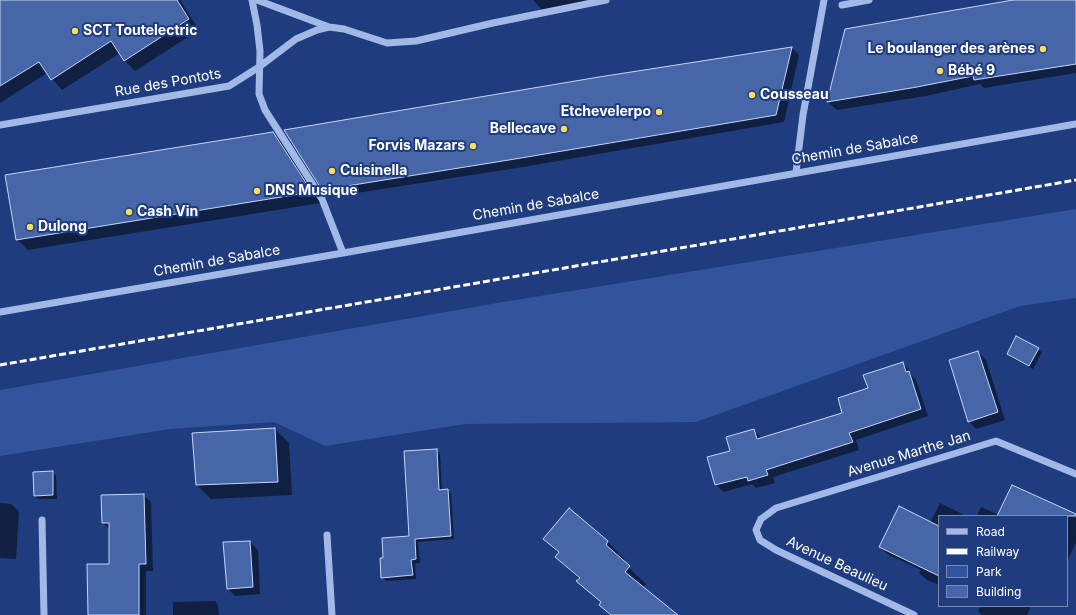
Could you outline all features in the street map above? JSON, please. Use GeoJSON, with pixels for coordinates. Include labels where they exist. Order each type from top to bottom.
{"type":"FeatureCollection","features":[{"type":"Feature","properties":{"kind":"street"},"geometry":{"type":"LineString","coordinates":[[252,0],[260,51],[259,94],[265,110],[322,198],[343,253]]}},
{"type":"Feature","properties":{"kind":"street"},"geometry":{"type":"LineString","coordinates":[[257,0],[329,27]]}},
{"type":"Feature","properties":{"kind":"street","name":"Rue des Pontots"},"geometry":{"type":"LineString","coordinates":[[0,125],[230,86],[260,68],[296,39],[317,30],[329,27],[344,29],[387,43],[416,41],[606,0]]}},
{"type":"Feature","properties":{"kind":"street"},"geometry":{"type":"LineString","coordinates":[[796,172],[803,114],[824,0]]}},
{"type":"Feature","properties":{"kind":"street"},"geometry":{"type":"LineString","coordinates":[[842,5],[869,0]]}},
{"type":"Feature","properties":{"kind":"street","name":"Chemin de Sabalce"},"geometry":{"type":"LineString","coordinates":[[0,312],[1076,124]]}},
{"type":"Feature","properties":{"kind":"street","name":"Avenue Marthe Jan"},"geometry":{"type":"LineString","coordinates":[[756,530],[761,519],[776,508],[996,441],[1076,474]]}},
{"type":"Feature","properties":{"kind":"street"},"geometry":{"type":"LineString","coordinates":[[42,520],[44,615]]}},
{"type":"Feature","properties":{"kind":"street","name":"Avenue Beaulieu"},"geometry":{"type":"LineString","coordinates":[[756,530],[760,540],[776,550],[914,615]]}},
{"type":"Feature","properties":{"kind":"street"},"geometry":{"type":"LineString","coordinates":[[327,535],[332,615]]}},
{"type":"Feature","properties":{"kind":"green space"},"geometry":{"type":"Polygon","coordinates":[[[1076,209],[1076,298],[1020,306],[696,422],[465,424],[325,446],[274,422],[170,429],[0,456],[0,390],[503,302],[1076,209]]]}},
{"type":"Feature","properties":{"kind":"building"},"geometry":{"type":"Polygon","coordinates":[[[0,0],[177,0],[189,19],[124,61],[111,41],[51,80],[39,62],[0,86],[0,0]]]}},
{"type":"Feature","properties":{"kind":"building"},"geometry":{"type":"Polygon","coordinates":[[[1013,0],[1076,0],[1076,64],[974,80],[973,76],[827,102],[845,29],[1013,0]]]}},
{"type":"Feature","properties":{"kind":"building"},"geometry":{"type":"Polygon","coordinates":[[[792,47],[776,115],[515,159],[322,190],[284,130],[599,77],[792,47]]]}},
{"type":"Feature","properties":{"kind":"building"},"geometry":{"type":"Polygon","coordinates":[[[273,132],[312,192],[16,240],[5,175],[273,132]]]}},
{"type":"Feature","properties":{"kind":"building"},"geometry":{"type":"Polygon","coordinates":[[[1016,336],[1039,348],[1029,366],[1007,354],[1016,336]]]}},
{"type":"Feature","properties":{"kind":"building"},"geometry":{"type":"Polygon","coordinates":[[[978,351],[998,412],[968,422],[949,360],[978,351]]]}},
{"type":"Feature","properties":{"kind":"building"},"geometry":{"type":"Polygon","coordinates":[[[903,362],[906,372],[909,371],[921,409],[849,433],[853,442],[766,470],[768,475],[748,481],[747,477],[715,485],[707,457],[730,451],[726,437],[754,429],[757,439],[842,413],[838,398],[868,388],[863,375],[903,362]]]}},
{"type":"Feature","properties":{"kind":"building"},"geometry":{"type":"Polygon","coordinates":[[[275,428],[278,482],[196,485],[192,433],[275,428]]]}},
{"type":"Feature","properties":{"kind":"building"},"geometry":{"type":"Polygon","coordinates":[[[437,449],[439,490],[448,489],[451,536],[415,539],[416,559],[411,560],[413,575],[381,578],[380,558],[383,558],[382,538],[409,536],[404,451],[437,449]]]}},
{"type":"Feature","properties":{"kind":"building"},"geometry":{"type":"Polygon","coordinates":[[[53,471],[53,495],[34,496],[33,472],[53,471]]]}},
{"type":"Feature","properties":{"kind":"building"},"geometry":{"type":"Polygon","coordinates":[[[1012,485],[1076,514],[1076,516],[1068,515],[997,515],[1012,485]]]}},
{"type":"Feature","properties":{"kind":"building"},"geometry":{"type":"Polygon","coordinates":[[[144,494],[146,564],[139,564],[139,615],[88,615],[87,564],[109,564],[109,523],[102,523],[101,495],[144,494]]]}},
{"type":"Feature","properties":{"kind":"building"},"geometry":{"type":"Polygon","coordinates":[[[899,506],[938,526],[938,576],[879,547],[899,506]]]}},
{"type":"Feature","properties":{"kind":"building"},"geometry":{"type":"Polygon","coordinates":[[[569,508],[608,541],[606,545],[630,566],[625,572],[678,615],[611,615],[599,605],[601,602],[576,581],[580,578],[555,557],[559,552],[543,539],[569,508]]]}},
{"type":"Feature","properties":{"kind":"building"},"geometry":{"type":"Polygon","coordinates":[[[250,541],[253,587],[227,589],[223,542],[250,541]]]}},
{"type":"Feature","properties":{"kind":"railway"},"geometry":{"type":"LineString","coordinates":[[0,365],[1076,180]]}},
{"type":"Feature","properties":{"kind":"place","name":"SCT Toutelectric"},"geometry":{"type":"Point","coordinates":[75,31]}},
{"type":"Feature","properties":{"kind":"place","name":"Le boulanger des arènes"},"geometry":{"type":"Point","coordinates":[1043,49]}},
{"type":"Feature","properties":{"kind":"place","name":"Bébé 9"},"geometry":{"type":"Point","coordinates":[940,71]}},
{"type":"Feature","properties":{"kind":"place","name":"Cousseau"},"geometry":{"type":"Point","coordinates":[752,95]}},
{"type":"Feature","properties":{"kind":"place","name":"Etchevelerpo"},"geometry":{"type":"Point","coordinates":[659,112]}},
{"type":"Feature","properties":{"kind":"place","name":"Bellecave"},"geometry":{"type":"Point","coordinates":[564,129]}},
{"type":"Feature","properties":{"kind":"place","name":"Forvis Mazars"},"geometry":{"type":"Point","coordinates":[473,146]}},
{"type":"Feature","properties":{"kind":"place","name":"Cuisinella"},"geometry":{"type":"Point","coordinates":[332,171]}},
{"type":"Feature","properties":{"kind":"place","name":"DNS Musique"},"geometry":{"type":"Point","coordinates":[257,191]}},
{"type":"Feature","properties":{"kind":"place","name":"Cash Vin"},"geometry":{"type":"Point","coordinates":[129,212]}},
{"type":"Feature","properties":{"kind":"place","name":"Dulong"},"geometry":{"type":"Point","coordinates":[30,227]}}]}
